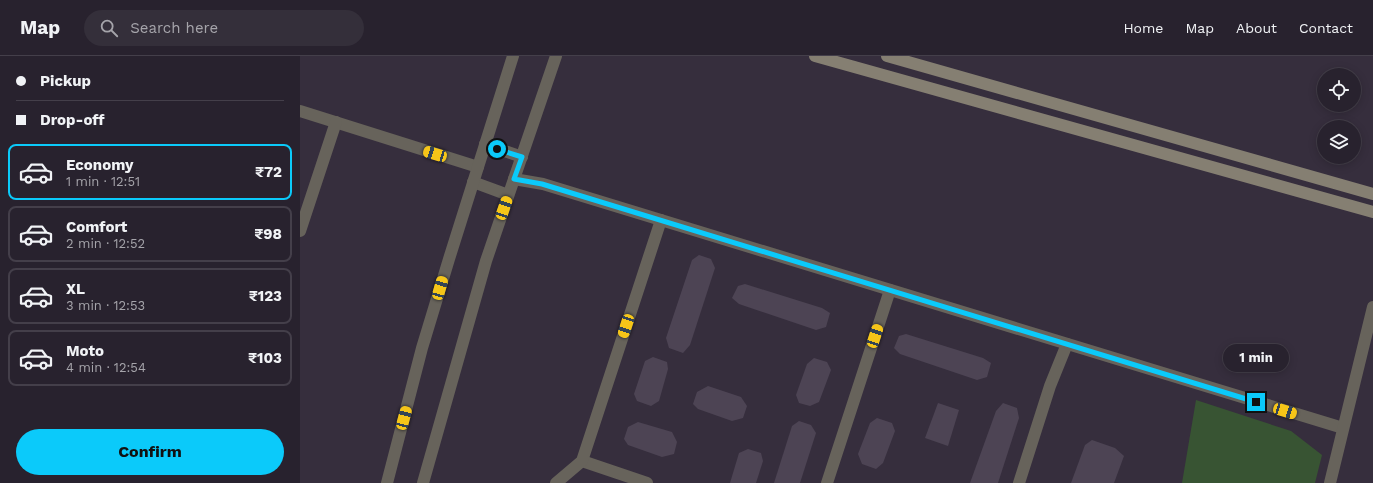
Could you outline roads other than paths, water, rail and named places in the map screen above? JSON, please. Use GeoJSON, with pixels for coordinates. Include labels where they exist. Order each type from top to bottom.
{"type":"FeatureCollection","features":[{"type":"Feature","properties":{"kind":"street"},"geometry":{"type":"LineString","coordinates":[[387,483],[425,341],[513,56]]}},
{"type":"Feature","properties":{"kind":"street"},"geometry":{"type":"LineString","coordinates":[[423,483],[486,261],[556,56]]}},
{"type":"Feature","properties":{"kind":"street"},"geometry":{"type":"LineString","coordinates":[[815,56],[1373,212]]}},
{"type":"Feature","properties":{"kind":"street"},"geometry":{"type":"LineString","coordinates":[[887,56],[1373,194]]}},
{"type":"Feature","properties":{"kind":"street"},"geometry":{"type":"LineString","coordinates":[[300,111],[478,167]]}},
{"type":"Feature","properties":{"kind":"street"},"geometry":{"type":"LineString","coordinates":[[300,231],[336,122]]}},
{"type":"Feature","properties":{"kind":"street"},"geometry":{"type":"LineString","coordinates":[[485,144],[522,157]]}},
{"type":"Feature","properties":{"kind":"street"},"geometry":{"type":"LineString","coordinates":[[514,179],[542,184],[1343,428]]}},
{"type":"Feature","properties":{"kind":"street"},"geometry":{"type":"LineString","coordinates":[[473,182],[508,195]]}},
{"type":"Feature","properties":{"kind":"street"},"geometry":{"type":"LineString","coordinates":[[556,483],[582,461],[661,220]]}},
{"type":"Feature","properties":{"kind":"street"},"geometry":{"type":"LineString","coordinates":[[827,483],[890,290]]}},
{"type":"Feature","properties":{"kind":"street"},"geometry":{"type":"LineString","coordinates":[[1330,483],[1373,307]]}},
{"type":"Feature","properties":{"kind":"street"},"geometry":{"type":"LineString","coordinates":[[1020,483],[1050,386],[1067,344]]}},
{"type":"Feature","properties":{"kind":"street"},"geometry":{"type":"LineString","coordinates":[[582,461],[646,483]]}}]}
